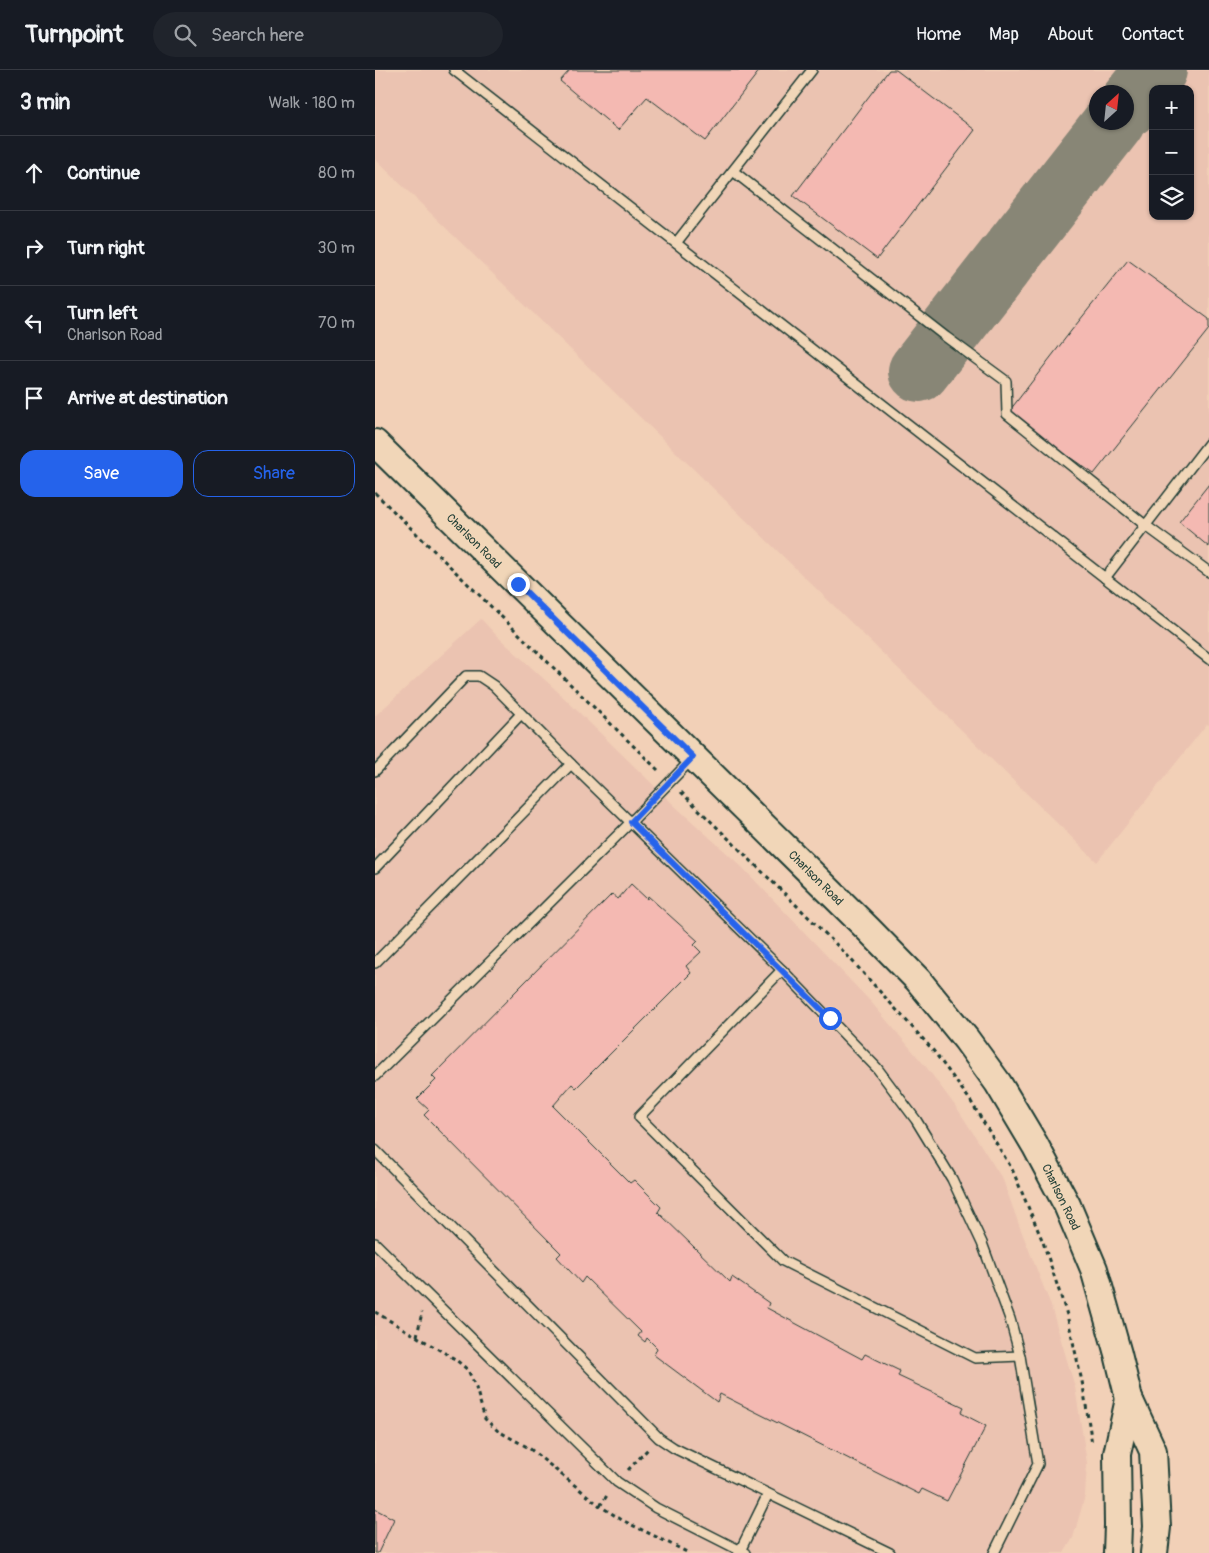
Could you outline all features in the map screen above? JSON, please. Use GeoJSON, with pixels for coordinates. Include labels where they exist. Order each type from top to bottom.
{"type":"FeatureCollection","features":[{"type":"Feature","properties":{"kind":"street","name":"Charlson Road"},"geometry":{"type":"LineString","coordinates":[[375,443],[918,980],[966,1039],[998,1084],[1035,1145],[1067,1205],[1094,1269],[1119,1354],[1129,1399],[1153,1451],[1157,1527],[1155,1553]]}},
{"type":"Feature","properties":{"kind":"street","name":"Charlson Road"},"geometry":{"type":"LineString","coordinates":[[1117,1553],[1117,1454],[1129,1399]]}},
{"type":"Feature","properties":{"kind":"lane"},"geometry":{"type":"LineString","coordinates":[[454,70],[1209,659]]}},
{"type":"Feature","properties":{"kind":"lane"},"geometry":{"type":"LineString","coordinates":[[676,243],[813,70]]}},
{"type":"Feature","properties":{"kind":"lane"},"geometry":{"type":"LineString","coordinates":[[733,171],[1006,381],[1007,414],[1145,525],[1209,572]]}},
{"type":"Feature","properties":{"kind":"lane"},"geometry":{"type":"LineString","coordinates":[[1105,578],[1209,443]]}},
{"type":"Feature","properties":{"kind":"lane"},"geometry":{"type":"LineString","coordinates":[[375,771],[466,676],[479,676],[494,686],[782,970],[877,1068],[916,1120],[952,1180],[982,1243],[1010,1319],[1020,1356],[1038,1464],[994,1553]]}},
{"type":"Feature","properties":{"kind":"lane"},"geometry":{"type":"LineString","coordinates":[[375,868],[521,714]]}},
{"type":"Feature","properties":{"kind":"lane"},"geometry":{"type":"LineString","coordinates":[[375,1076],[631,822],[693,757]]}},
{"type":"Feature","properties":{"kind":"lane"},"geometry":{"type":"LineString","coordinates":[[375,963],[571,764]]}},
{"type":"Feature","properties":{"kind":"lane"},"geometry":{"type":"LineString","coordinates":[[782,970],[639,1117],[783,1261],[975,1358],[1020,1356]]}},
{"type":"Feature","properties":{"kind":"lane"},"geometry":{"type":"LineString","coordinates":[[375,1150],[659,1438],[674,1448],[890,1553]]}},
{"type":"Feature","properties":{"kind":"lane"},"geometry":{"type":"LineString","coordinates":[[375,1243],[617,1482],[656,1508],[741,1552],[767,1494]]}},
{"type":"Feature","properties":{"kind":"path"},"geometry":{"type":"LineString","coordinates":[[375,1312],[455,1359],[468,1370],[476,1388],[485,1419],[498,1431],[529,1448],[600,1506],[622,1520],[689,1553]]}},
{"type":"Feature","properties":{"kind":"shaded area"},"geometry":{"type":"Polygon","coordinates":[[[375,70],[1209,70],[1209,725],[1207,724],[1097,862],[375,159],[375,70]]]}},
{"type":"Feature","properties":{"kind":"shaded area"},"geometry":{"type":"Polygon","coordinates":[[[481,619],[676,807],[741,866],[871,1002],[927,1068],[959,1111],[1003,1180],[1050,1303],[1075,1387],[1087,1463],[1085,1496],[1073,1538],[1064,1553],[375,1553],[375,716],[481,619]]]}},
{"type":"Feature","properties":{"kind":"building"},"geometry":{"type":"Polygon","coordinates":[[[570,70],[760,70],[705,141],[647,97],[618,130],[560,81],[570,70]]]}},
{"type":"Feature","properties":{"kind":"building"},"geometry":{"type":"Polygon","coordinates":[[[889,70],[896,70],[975,130],[877,259],[793,196],[889,70]]]}},
{"type":"Feature","properties":{"kind":"building"},"geometry":{"type":"Polygon","coordinates":[[[1128,260],[1209,319],[1209,329],[1094,474],[1007,414],[1128,260]]]}},
{"type":"Feature","properties":{"kind":"building"},"geometry":{"type":"Polygon","coordinates":[[[1209,484],[1209,547],[1179,522],[1209,484]]]}},
{"type":"Feature","properties":{"kind":"building"},"geometry":{"type":"Polygon","coordinates":[[[631,884],[647,899],[648,896],[698,941],[694,945],[701,952],[686,966],[691,973],[576,1088],[572,1084],[553,1106],[630,1183],[634,1180],[661,1207],[658,1212],[730,1282],[732,1277],[769,1303],[767,1308],[862,1359],[865,1354],[900,1371],[898,1376],[964,1407],[961,1413],[986,1426],[947,1501],[922,1489],[919,1494],[720,1394],[717,1402],[654,1355],[657,1348],[647,1338],[645,1342],[638,1336],[641,1332],[585,1277],[581,1283],[557,1257],[561,1253],[424,1115],[429,1110],[417,1099],[436,1080],[432,1076],[612,894],[618,899],[631,884]]]}},
{"type":"Feature","properties":{"kind":"building"},"geometry":{"type":"Polygon","coordinates":[[[375,1509],[394,1519],[378,1553],[375,1553],[375,1509]]]}},
{"type":"Feature","properties":{"kind":"taxiway"},"geometry":{"type":"LineString","coordinates":[[1134,98],[1156,70]]}},
{"type":"Feature","properties":{"kind":"taxiway"},"geometry":{"type":"LineString","coordinates":[[919,371],[1108,130]]}},
{"type":"Feature","properties":{"kind":"route"},"geometry":{"type":"LineString","coordinates":[[518,584],[693,757],[631,822],[830,1018]]}}]}
